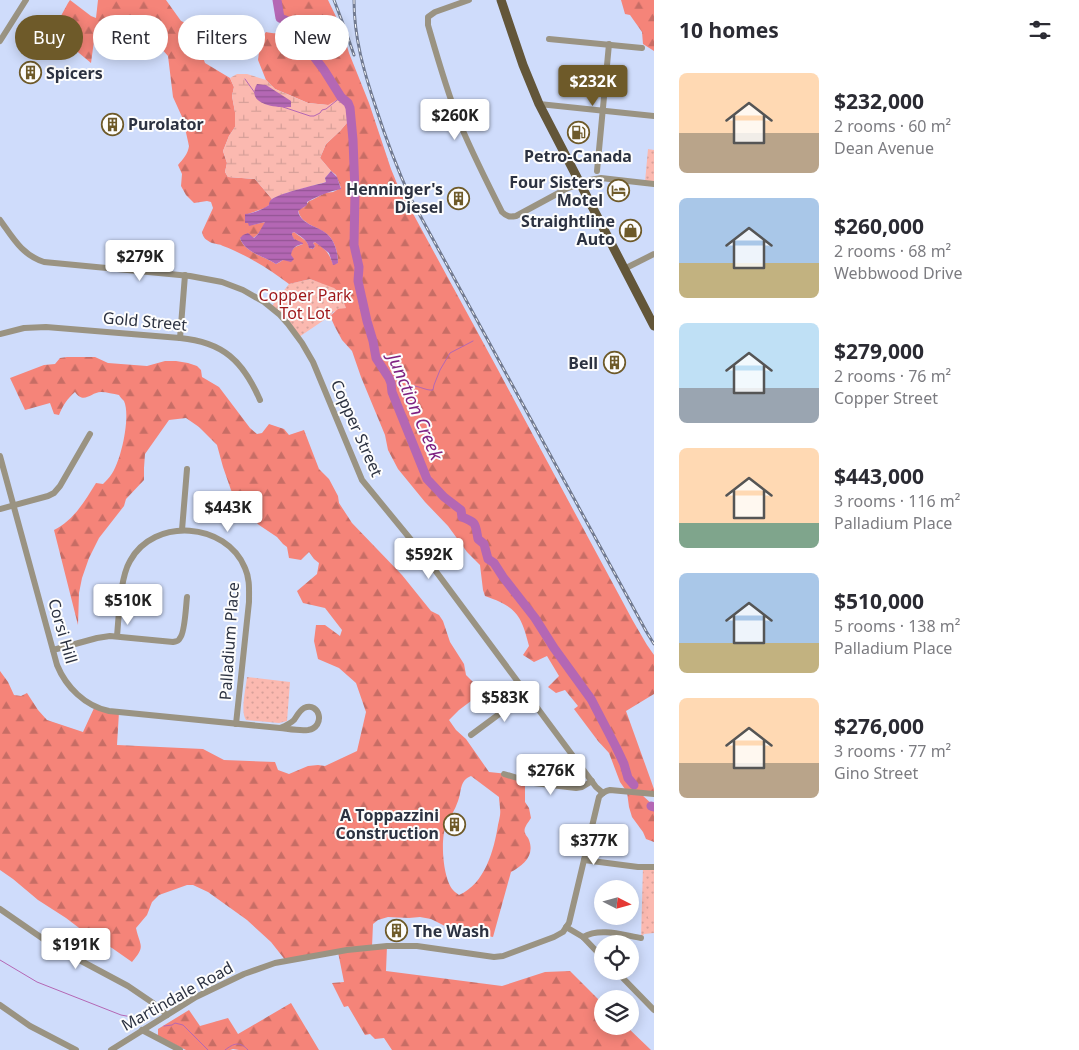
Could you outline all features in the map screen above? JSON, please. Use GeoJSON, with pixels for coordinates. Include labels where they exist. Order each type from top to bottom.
{"type":"FeatureCollection","features":[{"type":"Feature","properties":{"kind":"main road"},"geometry":{"type":"LineString","coordinates":[[501,0],[522,65],[539,104],[654,326]]}},
{"type":"Feature","properties":{"kind":"street"},"geometry":{"type":"LineString","coordinates":[[0,42],[26,0]]}},
{"type":"Feature","properties":{"kind":"street"},"geometry":{"type":"LineString","coordinates":[[469,0],[435,12],[428,17],[428,25],[458,119],[472,153],[502,212],[508,216],[516,216],[566,189],[590,180],[601,178],[654,184]]}},
{"type":"Feature","properties":{"kind":"street"},"geometry":{"type":"LineString","coordinates":[[549,39],[642,48]]}},
{"type":"Feature","properties":{"kind":"street"},"geometry":{"type":"LineString","coordinates":[[597,171],[609,44]]}},
{"type":"Feature","properties":{"kind":"street"},"geometry":{"type":"LineString","coordinates":[[539,104],[654,116]]}},
{"type":"Feature","properties":{"kind":"street","name":"Copper Street"},"geometry":{"type":"LineString","coordinates":[[0,220],[22,249],[44,262],[185,275],[222,282],[243,290],[280,315],[302,343],[313,362],[362,480],[426,558],[596,787],[603,793]]}},
{"type":"Feature","properties":{"kind":"street"},"geometry":{"type":"LineString","coordinates":[[624,269],[654,254]]}},
{"type":"Feature","properties":{"kind":"street"},"geometry":{"type":"LineString","coordinates":[[180,338],[185,275]]}},
{"type":"Feature","properties":{"kind":"street","name":"Gold Street"},"geometry":{"type":"LineString","coordinates":[[0,334],[16,329],[37,327],[192,339],[206,343],[231,357],[245,371],[260,400]]}},
{"type":"Feature","properties":{"kind":"street"},"geometry":{"type":"LineString","coordinates":[[0,510],[54,493],[90,434]]}},
{"type":"Feature","properties":{"kind":"street","name":"Corsi Hill"},"geometry":{"type":"LineString","coordinates":[[0,456],[59,670],[68,685],[82,699],[109,711],[236,724],[280,728],[310,730],[319,721],[319,714],[314,708],[306,707],[287,726],[280,728]]}},
{"type":"Feature","properties":{"kind":"street"},"geometry":{"type":"LineString","coordinates":[[182,530],[187,469]]}},
{"type":"Feature","properties":{"kind":"street","name":"Palladium Place"},"geometry":{"type":"LineString","coordinates":[[117,636],[124,576],[130,561],[139,548],[149,540],[164,533],[182,530],[207,534],[218,538],[229,546],[246,568],[249,582],[249,602],[236,724]]}},
{"type":"Feature","properties":{"kind":"street"},"geometry":{"type":"LineString","coordinates":[[53,650],[97,638],[117,636],[177,641],[183,631],[187,597]]}},
{"type":"Feature","properties":{"kind":"street"},"geometry":{"type":"LineString","coordinates":[[471,735],[526,694]]}},
{"type":"Feature","properties":{"kind":"street"},"geometry":{"type":"LineString","coordinates":[[504,774],[534,783],[576,788],[582,788],[592,781]]}},
{"type":"Feature","properties":{"kind":"street"},"geometry":{"type":"LineString","coordinates":[[594,949],[583,937],[566,928],[600,797],[606,791],[615,790],[654,794]]}},
{"type":"Feature","properties":{"kind":"street"},"geometry":{"type":"LineString","coordinates":[[584,860],[654,868]]}},
{"type":"Feature","properties":{"kind":"street"},"geometry":{"type":"LineString","coordinates":[[0,909],[55,947],[123,983],[167,1014]]}},
{"type":"Feature","properties":{"kind":"street","name":"Martindale Road"},"geometry":{"type":"LineString","coordinates":[[111,1050],[167,1014],[221,985],[244,974],[275,963],[347,950],[387,946],[417,946],[498,957],[554,937],[566,928]]}},
{"type":"Feature","properties":{"kind":"street"},"geometry":{"type":"LineString","coordinates":[[583,937],[599,932],[642,938]]}},
{"type":"Feature","properties":{"kind":"street"},"geometry":{"type":"LineString","coordinates":[[625,980],[654,1010]]}},
{"type":"Feature","properties":{"kind":"street"},"geometry":{"type":"LineString","coordinates":[[0,1006],[30,1026],[76,1050]]}},
{"type":"Feature","properties":{"kind":"street"},"geometry":{"type":"LineString","coordinates":[[142,1030],[180,1050]]}},
{"type":"Feature","properties":{"kind":"green space"},"geometry":{"type":"Polygon","coordinates":[[[70,0],[93,17],[91,63],[83,56],[83,15],[62,15],[70,0]]]}},
{"type":"Feature","properties":{"kind":"green space"},"geometry":{"type":"Polygon","coordinates":[[[98,0],[166,0],[178,17],[178,60],[204,60],[205,63],[230,78],[234,87],[232,96],[235,127],[223,151],[227,163],[225,172],[228,177],[255,179],[272,199],[265,208],[245,215],[245,222],[252,225],[265,222],[253,238],[240,238],[242,243],[250,251],[276,264],[290,255],[295,247],[303,244],[294,239],[292,233],[294,232],[306,241],[311,249],[315,246],[313,243],[315,242],[328,253],[333,264],[338,263],[333,241],[325,233],[307,223],[298,210],[309,201],[341,188],[336,175],[320,158],[326,144],[351,118],[328,105],[308,103],[275,89],[266,80],[258,60],[265,60],[266,32],[275,33],[275,60],[349,60],[349,53],[398,186],[633,621],[654,655],[654,694],[626,711],[654,789],[654,795],[641,794],[654,806],[654,842],[646,839],[632,817],[627,792],[620,782],[609,753],[574,709],[578,706],[565,690],[556,693],[548,687],[559,676],[547,656],[534,662],[523,655],[529,646],[523,626],[516,613],[504,604],[485,596],[480,565],[398,469],[388,450],[385,435],[352,351],[342,340],[330,316],[338,309],[346,308],[340,293],[334,288],[310,279],[289,284],[249,258],[222,245],[212,243],[203,236],[202,232],[213,208],[211,202],[194,203],[181,186],[182,174],[178,165],[189,146],[183,119],[173,97],[168,56],[168,15],[96,15],[98,0]]]}},
{"type":"Feature","properties":{"kind":"green space"},"geometry":{"type":"Polygon","coordinates":[[[277,0],[328,0],[335,15],[280,15],[277,0]]]}},
{"type":"Feature","properties":{"kind":"green space"},"geometry":{"type":"Polygon","coordinates":[[[621,0],[654,0],[654,51],[643,44],[642,32],[630,15],[625,14],[621,0]]]}},
{"type":"Feature","properties":{"kind":"green space"},"geometry":{"type":"Polygon","coordinates":[[[237,74],[247,74],[266,80],[275,89],[308,103],[328,105],[342,97],[349,107],[351,118],[326,144],[320,158],[331,171],[325,178],[326,182],[286,193],[272,199],[255,179],[228,177],[225,172],[227,163],[223,151],[235,127],[232,96],[234,87],[230,78],[237,74]]]}},
{"type":"Feature","properties":{"kind":"green space"},"geometry":{"type":"Polygon","coordinates":[[[648,149],[654,150],[654,183],[645,182],[648,149]]]}},
{"type":"Feature","properties":{"kind":"green space","name":"Copper Park Tot Lot"},"geometry":{"type":"Polygon","coordinates":[[[310,279],[329,285],[337,290],[346,308],[333,312],[299,337],[271,307],[289,284],[310,279]]]}},
{"type":"Feature","properties":{"kind":"green space"},"geometry":{"type":"Polygon","coordinates":[[[67,357],[95,357],[108,363],[147,366],[165,361],[188,363],[197,366],[201,370],[202,377],[219,387],[250,428],[257,434],[262,433],[269,424],[284,429],[289,435],[304,430],[319,469],[329,479],[338,496],[339,503],[352,523],[402,575],[431,611],[439,615],[450,642],[464,664],[466,675],[483,692],[449,720],[466,739],[489,772],[508,774],[534,782],[525,784],[525,802],[529,808],[531,818],[525,829],[530,846],[529,855],[524,863],[511,872],[493,937],[453,930],[431,919],[420,917],[388,917],[378,920],[373,924],[372,947],[387,946],[386,971],[502,986],[545,972],[570,971],[594,995],[594,1035],[635,1035],[651,1050],[392,1050],[384,1038],[375,1039],[370,1034],[365,1035],[348,1006],[344,1007],[332,983],[344,982],[338,952],[286,961],[271,942],[247,920],[208,892],[193,885],[187,885],[159,895],[152,902],[147,915],[136,928],[141,946],[132,962],[38,900],[0,870],[0,671],[14,695],[21,696],[27,693],[47,720],[83,732],[95,706],[119,712],[117,745],[203,749],[224,760],[275,762],[278,770],[289,774],[308,766],[325,766],[357,751],[366,712],[356,683],[339,668],[318,659],[314,641],[316,625],[325,625],[340,636],[342,630],[325,608],[303,603],[297,591],[317,574],[319,563],[309,552],[301,560],[289,558],[287,547],[239,506],[231,490],[217,445],[199,427],[186,418],[169,420],[145,454],[144,480],[126,499],[124,506],[99,538],[82,578],[79,593],[78,625],[54,530],[73,516],[96,483],[103,484],[115,469],[126,428],[126,408],[124,401],[119,395],[101,392],[85,398],[78,396],[75,392],[66,402],[59,415],[54,414],[50,403],[25,410],[10,378],[44,365],[55,364],[60,358],[67,357]],[[471,776],[464,781],[457,804],[446,826],[443,840],[447,877],[453,891],[459,895],[476,883],[487,865],[494,845],[500,811],[499,797],[471,776]]]}},
{"type":"Feature","properties":{"kind":"green space"},"geometry":{"type":"Polygon","coordinates":[[[247,677],[290,682],[287,721],[279,723],[246,720],[243,705],[247,677]]]}},
{"type":"Feature","properties":{"kind":"green space"},"geometry":{"type":"Polygon","coordinates":[[[643,867],[654,867],[654,933],[644,934],[641,939],[643,867]]]}},
{"type":"Feature","properties":{"kind":"green space"},"geometry":{"type":"Polygon","coordinates":[[[649,895],[654,896],[654,918],[648,918],[649,895]]]}},
{"type":"Feature","properties":{"kind":"green space"},"geometry":{"type":"Polygon","coordinates":[[[291,1003],[319,1050],[186,1050],[158,1036],[158,1029],[189,1010],[200,1026],[228,1018],[238,1034],[291,1003]]]}},
{"type":"Feature","properties":{"kind":"shaded area"},"geometry":{"type":"Polygon","coordinates":[[[257,84],[266,85],[291,101],[291,107],[271,106],[259,101],[255,97],[254,91],[257,84]]]}},
{"type":"Feature","properties":{"kind":"shaded area"},"geometry":{"type":"Polygon","coordinates":[[[331,171],[337,177],[341,189],[328,192],[307,202],[307,205],[298,211],[303,220],[325,233],[333,241],[338,263],[333,265],[329,253],[315,242],[313,243],[315,246],[313,249],[309,248],[305,240],[294,232],[292,235],[294,239],[303,244],[293,249],[291,255],[294,259],[291,262],[283,260],[276,264],[250,251],[242,243],[240,238],[243,235],[248,233],[254,238],[265,222],[249,226],[248,223],[245,223],[245,214],[264,208],[269,205],[273,198],[326,182],[325,178],[331,171]]]}},
{"type":"Feature","properties":{"kind":"waterway","name":"Junction Creek"},"geometry":{"type":"LineString","coordinates":[[277,0],[280,18],[290,22],[301,34],[301,38],[306,46],[350,108],[355,192],[354,245],[359,267],[358,281],[376,358],[389,378],[392,392],[427,479],[444,497],[461,510],[462,517],[474,524],[478,539],[484,544],[488,559],[494,563],[535,618],[591,699],[624,764],[628,778],[634,785]]}},
{"type":"Feature","properties":{"kind":"waterway"},"geometry":{"type":"LineString","coordinates":[[245,79],[255,93]]}},
{"type":"Feature","properties":{"kind":"waterway"},"geometry":{"type":"LineString","coordinates":[[280,106],[314,116],[341,97]]}},
{"type":"Feature","properties":{"kind":"waterway"},"geometry":{"type":"LineString","coordinates":[[408,386],[433,390],[440,370],[450,353],[473,341]]}},
{"type":"Feature","properties":{"kind":"waterway","name":"Junction Creek"},"geometry":{"type":"LineString","coordinates":[[391,383],[395,384]]}},
{"type":"Feature","properties":{"kind":"waterway"},"geometry":{"type":"LineString","coordinates":[[0,960],[37,982],[121,1015],[143,1019]]}},
{"type":"Feature","properties":{"kind":"waterway"},"geometry":{"type":"LineString","coordinates":[[164,1026],[175,1023],[183,1025],[208,1050]]}},
{"type":"Feature","properties":{"kind":"waterway"},"geometry":{"type":"LineString","coordinates":[[225,1050],[237,1044],[242,1045],[248,1050]]}},
{"type":"Feature","properties":{"kind":"railway"},"geometry":{"type":"LineString","coordinates":[[334,0],[354,55]]}},
{"type":"Feature","properties":{"kind":"railway"},"geometry":{"type":"LineString","coordinates":[[354,0],[354,14],[360,55],[380,120],[410,197],[654,644]]}},
{"type":"Feature","properties":{"kind":"place","name":"Spicers"},"geometry":{"type":"Point","coordinates":[30,73]}},
{"type":"Feature","properties":{"kind":"place","name":"Purolator"},"geometry":{"type":"Point","coordinates":[112,124]}},
{"type":"Feature","properties":{"kind":"place","name":"Petro-Canada"},"geometry":{"type":"Point","coordinates":[578,132]}},
{"type":"Feature","properties":{"kind":"place","name":"Four Sisters Motel"},"geometry":{"type":"Point","coordinates":[619,191]}},
{"type":"Feature","properties":{"kind":"place","name":"Henninger's Diesel"},"geometry":{"type":"Point","coordinates":[459,198]}},
{"type":"Feature","properties":{"kind":"place","name":"Straightline Auto"},"geometry":{"type":"Point","coordinates":[631,230]}},
{"type":"Feature","properties":{"kind":"place","name":"Bell"},"geometry":{"type":"Point","coordinates":[614,363]}},
{"type":"Feature","properties":{"kind":"place","name":"A Toppazzini Construction"},"geometry":{"type":"Point","coordinates":[455,824]}},
{"type":"Feature","properties":{"kind":"place","name":"The Wash"},"geometry":{"type":"Point","coordinates":[397,931]}}]}
